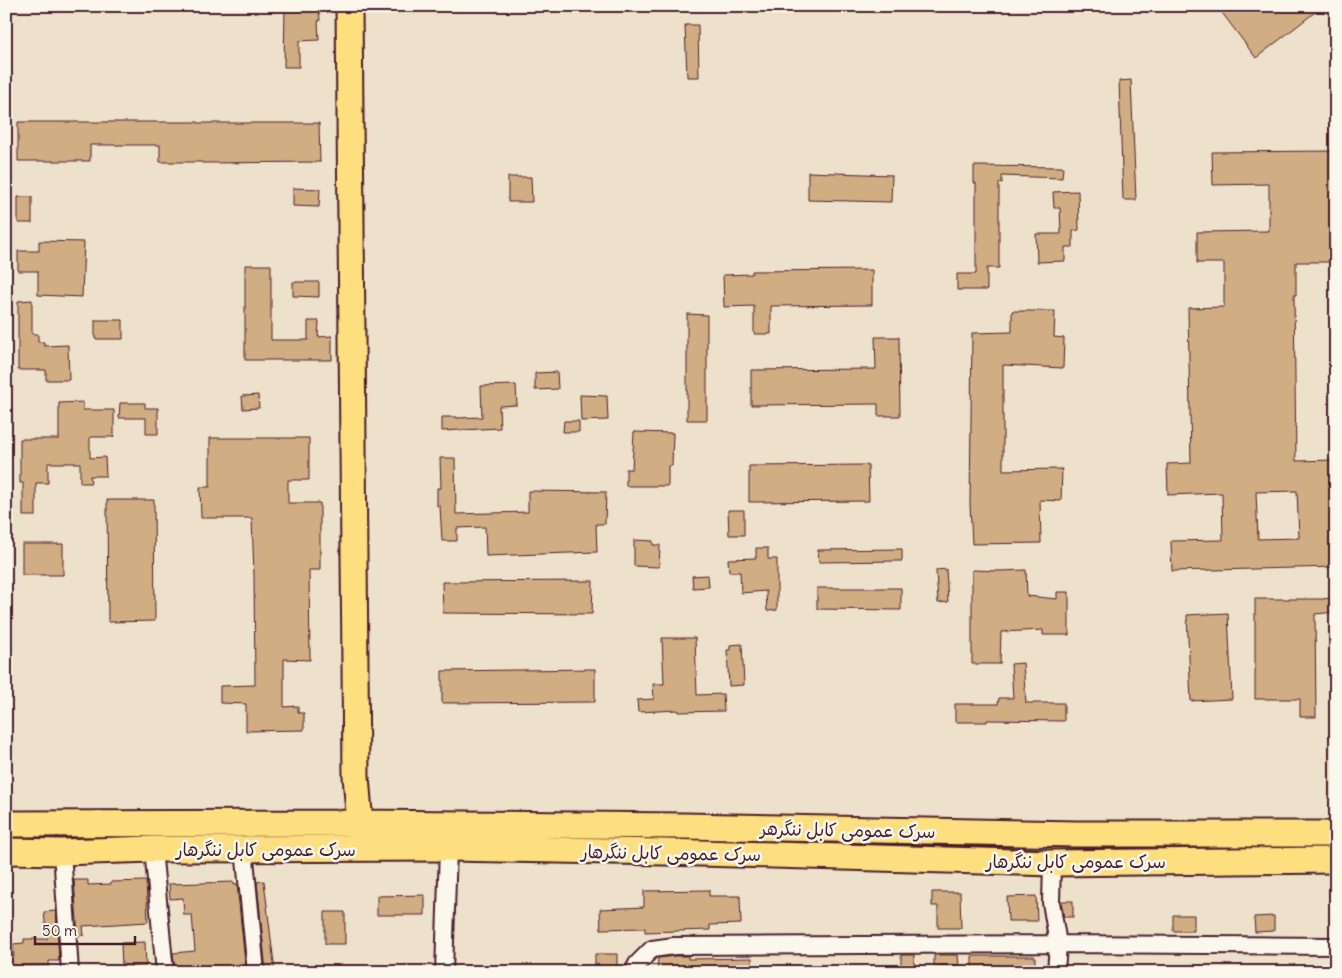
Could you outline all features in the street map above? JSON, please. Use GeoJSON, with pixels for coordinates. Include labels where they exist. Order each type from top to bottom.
{"type":"FeatureCollection","features":[{"type":"Feature","properties":{"kind":"highway"},"geometry":{"type":"LineString","coordinates":[[349,6],[356,776],[361,848]]}},
{"type":"Feature","properties":{"kind":"highway","name":"سرک عمومی کابل ننگرهار"},"geometry":{"type":"LineString","coordinates":[[6,824],[360,823]]}},
{"type":"Feature","properties":{"kind":"highway","name":"سرک عمومی کابل ننگرهر"},"geometry":{"type":"LineString","coordinates":[[360,823],[694,826],[1077,834],[1336,834]]}},
{"type":"Feature","properties":{"kind":"highway","name":"سرک عمومی کابل ننگرهار"},"geometry":{"type":"LineString","coordinates":[[6,851],[448,848],[1052,863],[1336,860]]}},
{"type":"Feature","properties":{"kind":"street"},"geometry":{"type":"LineString","coordinates":[[444,972],[448,848]]}},
{"type":"Feature","properties":{"kind":"street"},"geometry":{"type":"LineString","coordinates":[[153,849],[165,972]]}},
{"type":"Feature","properties":{"kind":"street"},"geometry":{"type":"LineString","coordinates":[[244,849],[256,972]]}},
{"type":"Feature","properties":{"kind":"street"},"geometry":{"type":"LineString","coordinates":[[62,852],[70,972]]}},
{"type":"Feature","properties":{"kind":"street"},"geometry":{"type":"LineString","coordinates":[[1052,863],[1051,902],[1058,944],[1056,972]]}},
{"type":"Feature","properties":{"kind":"street"},"geometry":{"type":"LineString","coordinates":[[634,972],[637,964],[652,949],[674,946],[1058,944],[1336,946]]}},
{"type":"Feature","properties":{"kind":"building"},"geometry":{"type":"Polygon","coordinates":[[[285,6],[319,6],[319,40],[299,41],[299,67],[284,67],[285,6]]]}},
{"type":"Feature","properties":{"kind":"building"},"geometry":{"type":"Polygon","coordinates":[[[1217,6],[1323,6],[1256,58],[1217,6]]]}},
{"type":"Feature","properties":{"kind":"building"},"geometry":{"type":"Polygon","coordinates":[[[685,25],[698,25],[699,77],[687,77],[685,25]]]}},
{"type":"Feature","properties":{"kind":"building"},"geometry":{"type":"Polygon","coordinates":[[[1131,80],[1136,200],[1123,200],[1119,81],[1131,80]]]}},
{"type":"Feature","properties":{"kind":"building"},"geometry":{"type":"Polygon","coordinates":[[[18,122],[319,123],[320,162],[160,162],[160,145],[90,145],[90,161],[18,161],[18,122]]]}},
{"type":"Feature","properties":{"kind":"building"},"geometry":{"type":"Polygon","coordinates":[[[1336,151],[1336,262],[1296,262],[1296,295],[1294,295],[1296,461],[1336,460],[1336,490],[1331,491],[1333,537],[1336,537],[1336,567],[1172,571],[1171,541],[1223,540],[1222,493],[1168,495],[1167,464],[1191,463],[1188,308],[1224,307],[1224,263],[1197,263],[1197,232],[1269,231],[1269,184],[1213,185],[1212,152],[1336,151]],[[1297,491],[1256,492],[1258,539],[1299,538],[1297,491]]]}},
{"type":"Feature","properties":{"kind":"building"},"geometry":{"type":"Polygon","coordinates":[[[974,166],[1063,167],[1062,178],[1002,176],[1002,183],[999,183],[999,268],[987,268],[987,290],[957,290],[957,274],[976,274],[976,183],[974,183],[974,166]]]}},
{"type":"Feature","properties":{"kind":"building"},"geometry":{"type":"Polygon","coordinates":[[[808,172],[892,175],[891,202],[808,200],[808,172]]]}},
{"type":"Feature","properties":{"kind":"building"},"geometry":{"type":"Polygon","coordinates":[[[508,177],[531,177],[532,202],[508,202],[508,177]]]}},
{"type":"Feature","properties":{"kind":"building"},"geometry":{"type":"Polygon","coordinates":[[[293,188],[320,189],[319,207],[293,206],[293,188]]]}},
{"type":"Feature","properties":{"kind":"building"},"geometry":{"type":"Polygon","coordinates":[[[1078,191],[1079,230],[1073,231],[1073,247],[1065,247],[1065,261],[1037,262],[1036,234],[1061,234],[1060,208],[1054,208],[1053,192],[1078,191]]]}},
{"type":"Feature","properties":{"kind":"building"},"geometry":{"type":"Polygon","coordinates":[[[18,197],[32,197],[32,223],[18,223],[18,197]]]}},
{"type":"Feature","properties":{"kind":"building"},"geometry":{"type":"Polygon","coordinates":[[[39,241],[84,242],[82,297],[38,295],[38,271],[18,271],[18,251],[39,251],[39,241]]]}},
{"type":"Feature","properties":{"kind":"building"},"geometry":{"type":"Polygon","coordinates":[[[245,265],[271,265],[271,340],[308,340],[308,321],[319,321],[318,337],[332,336],[332,360],[245,360],[245,265]]]}},
{"type":"Feature","properties":{"kind":"building"},"geometry":{"type":"Polygon","coordinates":[[[872,270],[872,305],[771,306],[771,334],[754,334],[754,306],[724,307],[723,275],[752,274],[752,271],[872,270]]]}},
{"type":"Feature","properties":{"kind":"building"},"geometry":{"type":"Polygon","coordinates":[[[293,282],[319,282],[319,297],[293,296],[293,282]]]}},
{"type":"Feature","properties":{"kind":"building"},"geometry":{"type":"Polygon","coordinates":[[[32,300],[32,334],[38,334],[38,342],[44,342],[44,346],[68,345],[69,380],[46,380],[46,370],[18,370],[18,301],[32,300]]]}},
{"type":"Feature","properties":{"kind":"building"},"geometry":{"type":"Polygon","coordinates":[[[1012,311],[1055,311],[1054,337],[1064,338],[1063,368],[1003,365],[1003,470],[1062,469],[1061,501],[1040,500],[1041,543],[972,544],[970,504],[972,333],[1012,332],[1012,311]]]}},
{"type":"Feature","properties":{"kind":"building"},"geometry":{"type":"Polygon","coordinates":[[[687,314],[707,315],[707,420],[687,420],[687,314]]]}},
{"type":"Feature","properties":{"kind":"building"},"geometry":{"type":"Polygon","coordinates":[[[95,320],[123,320],[123,339],[95,339],[95,320]]]}},
{"type":"Feature","properties":{"kind":"building"},"geometry":{"type":"Polygon","coordinates":[[[875,337],[899,337],[900,416],[878,416],[878,404],[751,405],[751,370],[876,369],[875,337]]]}},
{"type":"Feature","properties":{"kind":"building"},"geometry":{"type":"Polygon","coordinates":[[[557,372],[558,389],[535,390],[535,373],[557,372]]]}},
{"type":"Feature","properties":{"kind":"building"},"geometry":{"type":"Polygon","coordinates":[[[516,385],[517,405],[499,406],[500,428],[442,431],[442,417],[482,417],[481,386],[516,385]]]}},
{"type":"Feature","properties":{"kind":"building"},"geometry":{"type":"Polygon","coordinates":[[[258,395],[259,408],[243,409],[242,396],[258,395]]]}},
{"type":"Feature","properties":{"kind":"building"},"geometry":{"type":"Polygon","coordinates":[[[580,395],[607,396],[608,420],[581,421],[580,395]]]}},
{"type":"Feature","properties":{"kind":"building"},"geometry":{"type":"Polygon","coordinates":[[[83,402],[83,410],[114,410],[114,437],[90,437],[90,458],[105,457],[106,476],[90,476],[91,483],[80,483],[80,463],[48,463],[48,483],[36,483],[36,516],[23,516],[23,483],[20,483],[20,439],[59,439],[59,403],[83,402]]]}},
{"type":"Feature","properties":{"kind":"building"},"geometry":{"type":"Polygon","coordinates":[[[120,403],[145,403],[145,408],[158,408],[158,434],[146,434],[146,418],[119,418],[120,403]]]}},
{"type":"Feature","properties":{"kind":"building"},"geometry":{"type":"Polygon","coordinates":[[[564,421],[579,421],[579,432],[563,432],[564,421]]]}},
{"type":"Feature","properties":{"kind":"building"},"geometry":{"type":"Polygon","coordinates":[[[634,432],[673,433],[672,466],[668,466],[668,486],[626,486],[626,469],[632,469],[634,432]]]}},
{"type":"Feature","properties":{"kind":"building"},"geometry":{"type":"Polygon","coordinates":[[[210,438],[309,438],[309,480],[288,480],[288,503],[320,503],[320,570],[309,570],[310,660],[284,659],[284,707],[298,706],[298,713],[304,713],[304,730],[246,731],[246,704],[220,703],[220,686],[255,685],[252,518],[201,518],[200,487],[210,487],[210,438]]]}},
{"type":"Feature","properties":{"kind":"building"},"geometry":{"type":"Polygon","coordinates":[[[440,458],[455,458],[456,514],[528,512],[528,491],[606,492],[605,524],[596,524],[597,552],[486,556],[485,527],[457,528],[457,541],[442,541],[440,506],[437,506],[437,488],[441,488],[440,458]]]}},
{"type":"Feature","properties":{"kind":"building"},"geometry":{"type":"Polygon","coordinates":[[[868,465],[869,501],[749,502],[749,466],[868,465]]]}},
{"type":"Feature","properties":{"kind":"building"},"geometry":{"type":"Polygon","coordinates":[[[107,500],[154,500],[155,621],[108,622],[107,500]]]}},
{"type":"Feature","properties":{"kind":"building"},"geometry":{"type":"Polygon","coordinates":[[[728,510],[744,510],[744,535],[729,535],[728,510]]]}},
{"type":"Feature","properties":{"kind":"building"},"geometry":{"type":"Polygon","coordinates":[[[634,540],[653,541],[653,545],[660,545],[659,567],[634,566],[634,540]]]}},
{"type":"Feature","properties":{"kind":"building"},"geometry":{"type":"Polygon","coordinates":[[[22,544],[63,544],[63,575],[22,575],[22,544]]]}},
{"type":"Feature","properties":{"kind":"building"},"geometry":{"type":"Polygon","coordinates":[[[756,548],[768,548],[768,559],[777,559],[777,610],[767,611],[766,591],[741,593],[740,572],[729,572],[728,559],[756,558],[756,548]]]}},
{"type":"Feature","properties":{"kind":"building"},"geometry":{"type":"Polygon","coordinates":[[[902,549],[902,561],[819,562],[818,550],[902,549]]]}},
{"type":"Feature","properties":{"kind":"building"},"geometry":{"type":"Polygon","coordinates":[[[946,569],[948,602],[938,603],[936,570],[946,569]]]}},
{"type":"Feature","properties":{"kind":"building"},"geometry":{"type":"Polygon","coordinates":[[[972,570],[1026,570],[1027,596],[1057,599],[1057,592],[1069,592],[1069,635],[1043,635],[1043,630],[1001,632],[1000,664],[972,664],[972,570]]]}},
{"type":"Feature","properties":{"kind":"building"},"geometry":{"type":"Polygon","coordinates":[[[708,575],[709,587],[693,588],[692,576],[708,575]]]}},
{"type":"Feature","properties":{"kind":"building"},"geometry":{"type":"Polygon","coordinates":[[[593,581],[592,614],[443,613],[442,582],[593,581]]]}},
{"type":"Feature","properties":{"kind":"building"},"geometry":{"type":"Polygon","coordinates":[[[817,588],[901,588],[901,610],[817,609],[817,588]]]}},
{"type":"Feature","properties":{"kind":"building"},"geometry":{"type":"Polygon","coordinates":[[[1336,597],[1336,612],[1315,614],[1316,717],[1300,717],[1300,699],[1255,699],[1255,599],[1323,599],[1336,597]]]}},
{"type":"Feature","properties":{"kind":"building"},"geometry":{"type":"Polygon","coordinates":[[[1228,613],[1232,699],[1191,701],[1187,615],[1228,613]]]}},
{"type":"Feature","properties":{"kind":"building"},"geometry":{"type":"Polygon","coordinates":[[[662,638],[695,638],[697,695],[723,694],[724,711],[679,712],[678,710],[638,712],[637,700],[654,699],[653,684],[664,684],[662,638]]]}},
{"type":"Feature","properties":{"kind":"building"},"geometry":{"type":"Polygon","coordinates":[[[742,644],[744,685],[729,686],[727,650],[730,650],[730,645],[742,644]]]}},
{"type":"Feature","properties":{"kind":"building"},"geometry":{"type":"Polygon","coordinates":[[[1023,663],[1026,703],[1064,703],[1064,721],[987,720],[987,722],[955,722],[955,704],[998,704],[999,698],[1013,698],[1011,664],[1023,663]]]}},
{"type":"Feature","properties":{"kind":"building"},"geometry":{"type":"Polygon","coordinates":[[[595,669],[595,702],[442,703],[442,671],[595,669]]]}},
{"type":"Feature","properties":{"kind":"building"},"geometry":{"type":"Polygon","coordinates":[[[74,880],[88,880],[88,885],[146,881],[148,922],[83,926],[84,935],[78,936],[74,880]]]}},
{"type":"Feature","properties":{"kind":"building"},"geometry":{"type":"Polygon","coordinates":[[[264,881],[275,972],[266,972],[257,882],[264,881]]]}},
{"type":"Feature","properties":{"kind":"building"},"geometry":{"type":"Polygon","coordinates":[[[234,882],[234,885],[237,884],[246,972],[214,972],[214,968],[175,971],[173,953],[195,951],[192,915],[184,915],[183,898],[170,899],[169,884],[234,882]]]}},
{"type":"Feature","properties":{"kind":"building"},"geometry":{"type":"Polygon","coordinates":[[[709,890],[709,896],[740,896],[741,924],[710,925],[710,930],[645,932],[645,928],[601,929],[600,909],[644,907],[644,891],[709,890]]]}},
{"type":"Feature","properties":{"kind":"building"},"geometry":{"type":"Polygon","coordinates":[[[932,892],[960,892],[961,928],[938,928],[938,906],[932,906],[932,892]]]}},
{"type":"Feature","properties":{"kind":"building"},"geometry":{"type":"Polygon","coordinates":[[[425,895],[425,915],[377,915],[377,896],[425,895]]]}},
{"type":"Feature","properties":{"kind":"building"},"geometry":{"type":"Polygon","coordinates":[[[1036,896],[1037,921],[1008,921],[1007,897],[1036,896]]]}},
{"type":"Feature","properties":{"kind":"building"},"geometry":{"type":"Polygon","coordinates":[[[1061,901],[1073,901],[1073,917],[1064,917],[1061,901]]]}},
{"type":"Feature","properties":{"kind":"building"},"geometry":{"type":"Polygon","coordinates":[[[56,911],[59,961],[49,961],[49,966],[6,967],[6,957],[14,957],[13,944],[24,943],[24,939],[47,939],[44,912],[56,911]]]}},
{"type":"Feature","properties":{"kind":"building"},"geometry":{"type":"Polygon","coordinates":[[[325,912],[345,912],[345,944],[325,944],[325,912]]]}},
{"type":"Feature","properties":{"kind":"building"},"geometry":{"type":"Polygon","coordinates":[[[1173,915],[1194,915],[1194,931],[1173,931],[1173,915]]]}},
{"type":"Feature","properties":{"kind":"building"},"geometry":{"type":"Polygon","coordinates":[[[1274,916],[1274,931],[1255,932],[1254,917],[1274,916]]]}},
{"type":"Feature","properties":{"kind":"building"},"geometry":{"type":"Polygon","coordinates":[[[145,942],[146,966],[122,967],[121,943],[145,942]]]}},
{"type":"Feature","properties":{"kind":"building"},"geometry":{"type":"Polygon","coordinates":[[[595,954],[617,954],[617,972],[595,972],[595,954]]]}},
{"type":"Feature","properties":{"kind":"building"},"geometry":{"type":"Polygon","coordinates":[[[901,955],[914,955],[914,966],[901,966],[901,955]]]}},
{"type":"Feature","properties":{"kind":"building"},"geometry":{"type":"Polygon","coordinates":[[[934,955],[958,955],[959,965],[934,966],[934,955]]]}},
{"type":"Feature","properties":{"kind":"building"},"geometry":{"type":"Polygon","coordinates":[[[688,956],[688,959],[752,958],[752,972],[657,972],[658,958],[688,956]]]}},
{"type":"Feature","properties":{"kind":"building"},"geometry":{"type":"Polygon","coordinates":[[[972,956],[1035,956],[1035,972],[972,972],[972,956]]]}}]}
